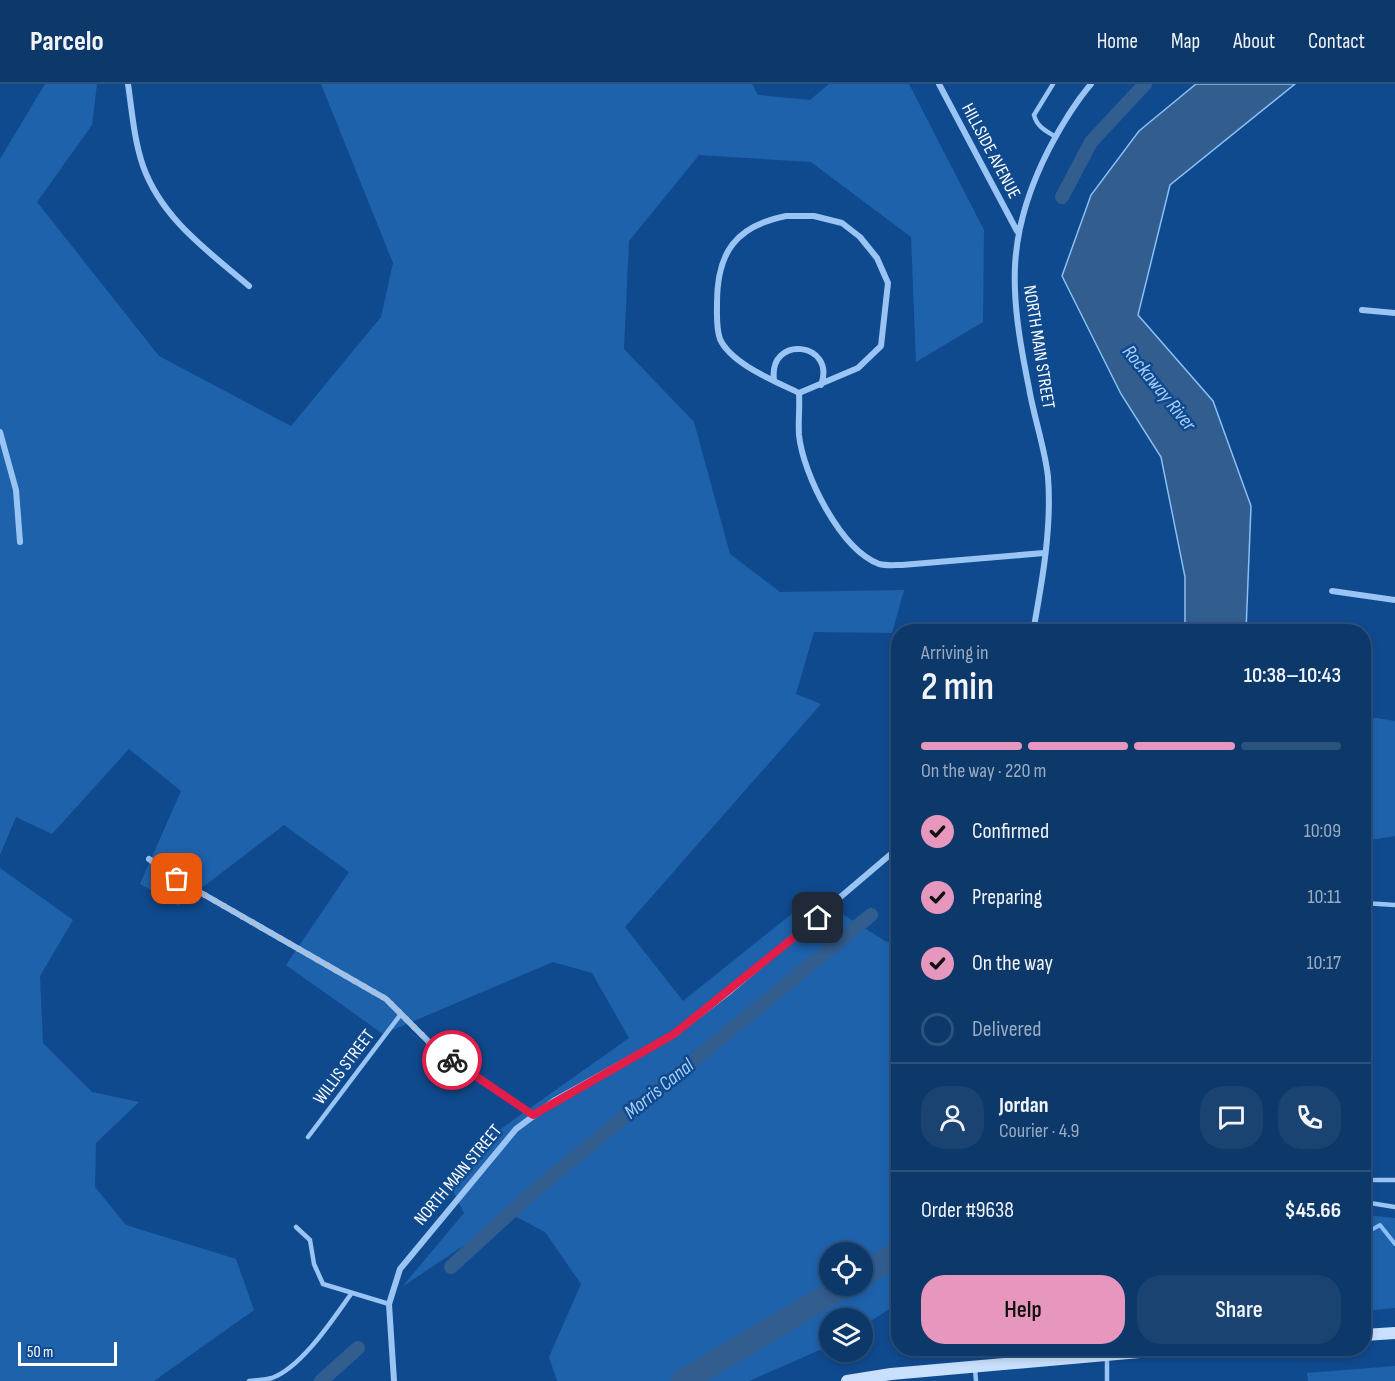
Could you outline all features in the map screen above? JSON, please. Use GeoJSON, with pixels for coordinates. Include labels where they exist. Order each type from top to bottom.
{"type":"FeatureCollection","features":[{"type":"Feature","properties":{"kind":"main road"},"geometry":{"type":"LineString","coordinates":[[1371,1335],[1395,1333]]}},
{"type":"Feature","properties":{"kind":"main road"},"geometry":{"type":"LineString","coordinates":[[847,1381],[891,1374],[1095,1356]]}},
{"type":"Feature","properties":{"kind":"street"},"geometry":{"type":"LineString","coordinates":[[129,84],[136,139],[143,166],[164,206],[194,240],[249,286]]}},
{"type":"Feature","properties":{"kind":"street","name":"HILLSIDE AVENUE"},"geometry":{"type":"LineString","coordinates":[[939,84],[1017,231]]}},
{"type":"Feature","properties":{"kind":"street","name":"NORTH MAIN STREET"},"geometry":{"type":"LineString","coordinates":[[1034,624],[1049,503],[1048,474],[1015,309],[1013,280],[1017,231],[1037,172],[1067,115],[1090,84]]}},
{"type":"Feature","properties":{"kind":"street"},"geometry":{"type":"LineString","coordinates":[[786,216],[814,216],[842,223],[860,237],[877,258],[888,283],[881,346],[858,368],[821,385],[799,393],[741,362],[721,340],[717,321],[719,276],[727,252],[746,229],[761,221],[786,216]]}},
{"type":"Feature","properties":{"kind":"street"},"geometry":{"type":"LineString","coordinates":[[1362,310],[1395,313]]}},
{"type":"Feature","properties":{"kind":"street"},"geometry":{"type":"LineString","coordinates":[[774,380],[777,361],[786,352],[799,348],[811,352],[820,361],[824,373],[821,385]]}},
{"type":"Feature","properties":{"kind":"street"},"geometry":{"type":"LineString","coordinates":[[799,393],[800,436],[807,468],[823,505],[850,543],[879,564],[902,565],[1044,553]]}},
{"type":"Feature","properties":{"kind":"street"},"geometry":{"type":"LineString","coordinates":[[0,432],[16,490],[20,542]]}},
{"type":"Feature","properties":{"kind":"street"},"geometry":{"type":"LineString","coordinates":[[1332,591],[1395,600]]}},
{"type":"Feature","properties":{"kind":"street","name":"NORTH MAIN STREET"},"geometry":{"type":"LineString","coordinates":[[393,1381],[389,1304],[392,1286],[404,1262],[516,1129],[533,1115],[586,1082],[674,1034],[730,991],[891,854]]}},
{"type":"Feature","properties":{"kind":"street"},"geometry":{"type":"LineString","coordinates":[[149,859],[177,879],[386,999],[437,1050],[533,1115]]}},
{"type":"Feature","properties":{"kind":"lane"},"geometry":{"type":"LineString","coordinates":[[1053,84],[1034,115],[1036,122],[1043,130],[1056,137]]}},
{"type":"Feature","properties":{"kind":"lane"},"geometry":{"type":"LineString","coordinates":[[1371,903],[1395,905]]}},
{"type":"Feature","properties":{"kind":"lane","name":"WILLIS STREET"},"geometry":{"type":"LineString","coordinates":[[308,1137],[401,1014]]}},
{"type":"Feature","properties":{"kind":"lane"},"geometry":{"type":"LineString","coordinates":[[1371,1180],[1395,1180]]}},
{"type":"Feature","properties":{"kind":"lane"},"geometry":{"type":"LineString","coordinates":[[1371,1203],[1395,1207]]}},
{"type":"Feature","properties":{"kind":"lane"},"geometry":{"type":"LineString","coordinates":[[296,1227],[310,1240],[314,1264],[323,1284],[389,1304]]}},
{"type":"Feature","properties":{"kind":"lane"},"geometry":{"type":"LineString","coordinates":[[249,1381],[271,1378],[288,1369],[324,1331],[351,1294]]}},
{"type":"Feature","properties":{"kind":"lane"},"geometry":{"type":"LineString","coordinates":[[1107,1356],[1107,1381]]}},
{"type":"Feature","properties":{"kind":"lane"},"geometry":{"type":"LineString","coordinates":[[975,1366],[976,1381]]}},
{"type":"Feature","properties":{"kind":"shaded area"},"geometry":{"type":"Polygon","coordinates":[[[45,84],[97,84],[92,125],[37,202],[159,356],[291,426],[381,317],[393,263],[321,84],[752,84],[758,95],[810,100],[829,84],[909,84],[984,230],[983,322],[916,362],[911,237],[811,162],[699,155],[629,241],[624,349],[694,422],[730,554],[780,592],[904,590],[895,624],[891,624],[891,633],[814,632],[796,694],[821,704],[625,927],[683,1001],[814,896],[891,943],[891,1310],[873,1320],[873,1308],[819,1308],[819,1350],[749,1381],[557,1381],[549,1357],[581,1284],[545,1232],[511,1214],[402,1287],[464,1213],[449,1183],[488,1138],[629,1038],[592,973],[553,962],[383,1034],[286,965],[349,872],[284,825],[178,906],[140,884],[181,791],[129,749],[52,834],[16,817],[0,855],[0,159],[45,84]]]}},
{"type":"Feature","properties":{"kind":"shaded area"},"geometry":{"type":"Polygon","coordinates":[[[1371,717],[1395,721],[1395,836],[1371,840],[1371,717]]]}},
{"type":"Feature","properties":{"kind":"shaded area"},"geometry":{"type":"Polygon","coordinates":[[[0,868],[73,920],[40,976],[43,1043],[92,1092],[139,1102],[96,1143],[95,1187],[126,1225],[236,1259],[254,1310],[154,1381],[0,1381],[0,868]]]}},
{"type":"Feature","properties":{"kind":"shaded area"},"geometry":{"type":"Polygon","coordinates":[[[1371,1216],[1395,1218],[1395,1308],[1371,1310],[1371,1216]]]}},
{"type":"Feature","properties":{"kind":"shaded area"},"geometry":{"type":"Polygon","coordinates":[[[1395,1366],[1395,1381],[1308,1381],[1307,1373],[1395,1366]]]}},
{"type":"Feature","properties":{"kind":"water"},"geometry":{"type":"Polygon","coordinates":[[[1196,84],[1295,84],[1170,185],[1138,315],[1213,401],[1251,506],[1246,624],[1185,624],[1185,577],[1161,457],[1121,394],[1062,276],[1091,195],[1139,131],[1196,84]]]}},
{"type":"Feature","properties":{"kind":"waterway","name":"Morris Canal"},"geometry":{"type":"LineString","coordinates":[[1062,197],[1091,142],[1145,84]]}},
{"type":"Feature","properties":{"kind":"waterway","name":"Morris Canal"},"geometry":{"type":"LineString","coordinates":[[451,1267],[533,1192],[871,915]]}},
{"type":"Feature","properties":{"kind":"waterway"},"geometry":{"type":"LineString","coordinates":[[1371,1230],[1380,1225],[1395,1244]]}},
{"type":"Feature","properties":{"kind":"waterway","name":"Rockaway River"},"geometry":{"type":"LineString","coordinates":[[873,1268],[891,1257]]}},
{"type":"Feature","properties":{"kind":"waterway","name":"Rockaway River"},"geometry":{"type":"LineString","coordinates":[[683,1381],[827,1296]]}},
{"type":"Feature","properties":{"kind":"waterway","name":"Morris Canal"},"geometry":{"type":"LineString","coordinates":[[321,1381],[358,1348]]}},
{"type":"Feature","properties":{"kind":"way so far"},"geometry":{"type":"LineString","coordinates":[[177,879],[386,999],[437,1050],[452,1060]]}},
{"type":"Feature","properties":{"kind":"route"},"geometry":{"type":"LineString","coordinates":[[452,1060],[533,1115],[596,1076],[674,1034],[818,918]]}}]}
